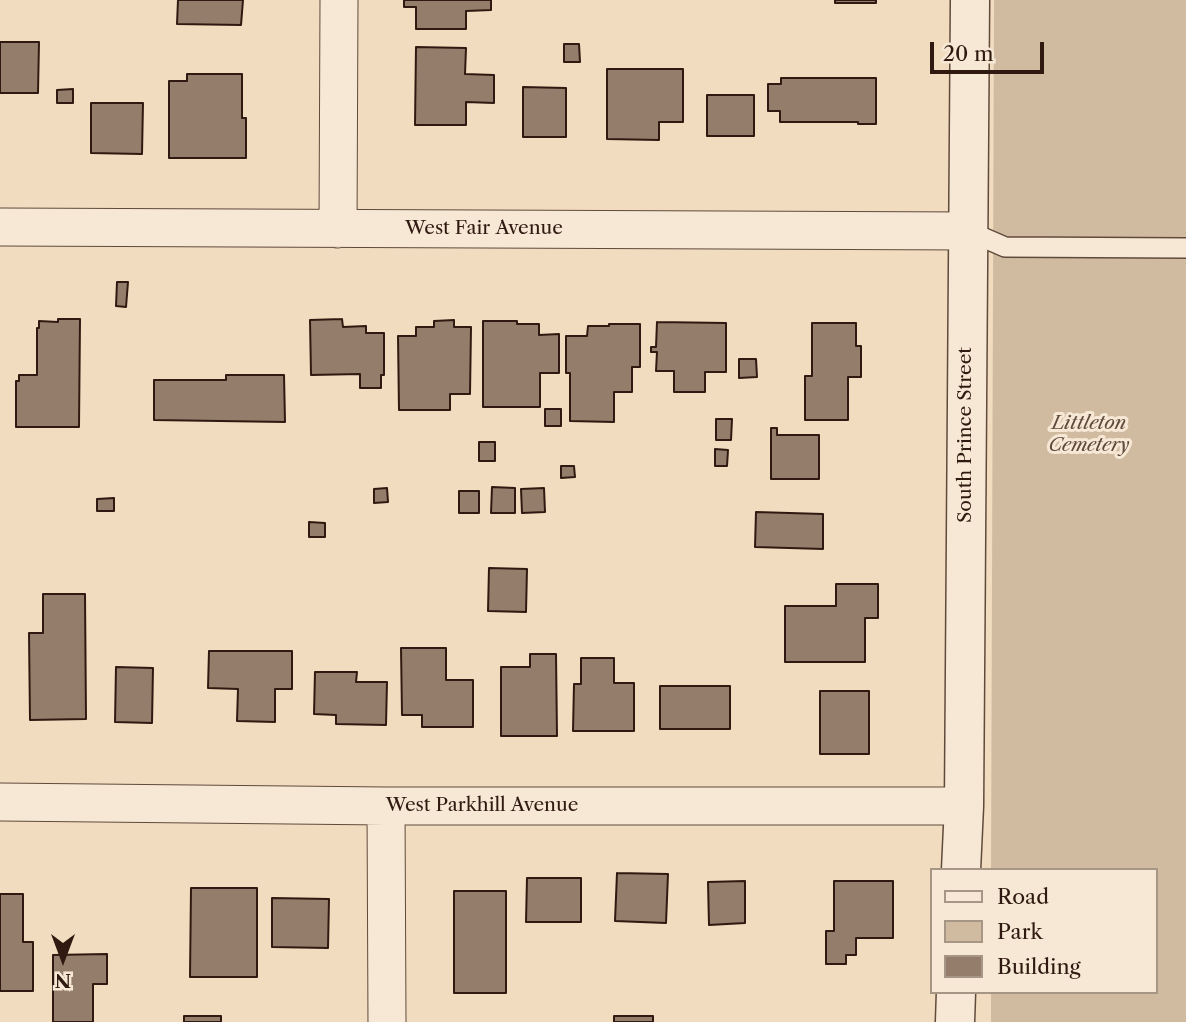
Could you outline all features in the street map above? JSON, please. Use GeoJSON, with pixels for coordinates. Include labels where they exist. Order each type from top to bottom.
{"type":"FeatureCollection","features":[{"type":"Feature","properties":{"kind":"street"},"geometry":{"type":"LineString","coordinates":[[338,229],[339,0]]}},
{"type":"Feature","properties":{"kind":"street","name":"South Prince Street"},"geometry":{"type":"LineString","coordinates":[[961,868],[964,806],[970,0]]}},
{"type":"Feature","properties":{"kind":"street","name":"West Fair Avenue"},"geometry":{"type":"LineString","coordinates":[[0,227],[968,231]]}},
{"type":"Feature","properties":{"kind":"street","name":"West Parkhill Avenue"},"geometry":{"type":"LineString","coordinates":[[0,802],[386,806],[964,806]]}},
{"type":"Feature","properties":{"kind":"street"},"geometry":{"type":"LineString","coordinates":[[386,806],[387,1022]]}},
{"type":"Feature","properties":{"kind":"street"},"geometry":{"type":"LineString","coordinates":[[955,1022],[956,994]]}},
{"type":"Feature","properties":{"kind":"lane"},"geometry":{"type":"LineString","coordinates":[[968,231],[1004,247],[1186,248]]}},
{"type":"Feature","properties":{"kind":"green space","name":"Littleton Cemetery"},"geometry":{"type":"Polygon","coordinates":[[[994,0],[1186,0],[1186,1022],[991,1022],[991,994],[1158,994],[1158,868],[991,868],[994,0]]]}},
{"type":"Feature","properties":{"kind":"building"},"geometry":{"type":"Polygon","coordinates":[[[178,0],[243,0],[241,25],[177,24],[178,0]]]}},
{"type":"Feature","properties":{"kind":"building"},"geometry":{"type":"Polygon","coordinates":[[[404,0],[491,0],[491,10],[466,11],[466,29],[416,29],[416,7],[404,7],[404,0]]]}},
{"type":"Feature","properties":{"kind":"building"},"geometry":{"type":"Polygon","coordinates":[[[835,0],[876,0],[876,3],[835,3],[835,0]]]}},
{"type":"Feature","properties":{"kind":"building"},"geometry":{"type":"Polygon","coordinates":[[[0,42],[39,42],[38,93],[0,93],[0,42]]]}},
{"type":"Feature","properties":{"kind":"building"},"geometry":{"type":"Polygon","coordinates":[[[564,44],[579,44],[580,62],[564,62],[564,44]]]}},
{"type":"Feature","properties":{"kind":"building"},"geometry":{"type":"Polygon","coordinates":[[[416,47],[466,48],[465,74],[494,75],[494,103],[466,102],[466,125],[415,125],[416,47]]]}},
{"type":"Feature","properties":{"kind":"building"},"geometry":{"type":"Polygon","coordinates":[[[607,69],[683,69],[683,122],[659,122],[659,140],[607,139],[607,69]]]}},
{"type":"Feature","properties":{"kind":"building"},"geometry":{"type":"Polygon","coordinates":[[[187,74],[242,74],[246,158],[169,158],[169,81],[187,81],[187,74]]]}},
{"type":"Feature","properties":{"kind":"building"},"geometry":{"type":"Polygon","coordinates":[[[781,78],[876,78],[876,124],[780,122],[780,111],[768,111],[768,84],[781,84],[781,78]]]}},
{"type":"Feature","properties":{"kind":"building"},"geometry":{"type":"Polygon","coordinates":[[[523,87],[566,88],[566,137],[523,137],[523,87]]]}},
{"type":"Feature","properties":{"kind":"building"},"geometry":{"type":"Polygon","coordinates":[[[73,89],[73,103],[57,103],[57,90],[73,89]]]}},
{"type":"Feature","properties":{"kind":"building"},"geometry":{"type":"Polygon","coordinates":[[[707,95],[754,95],[754,136],[707,136],[707,95]]]}},
{"type":"Feature","properties":{"kind":"building"},"geometry":{"type":"Polygon","coordinates":[[[91,103],[143,103],[142,154],[91,153],[91,103]]]}},
{"type":"Feature","properties":{"kind":"building"},"geometry":{"type":"Polygon","coordinates":[[[117,282],[128,282],[126,307],[116,306],[117,282]]]}},
{"type":"Feature","properties":{"kind":"building"},"geometry":{"type":"Polygon","coordinates":[[[58,319],[80,319],[79,427],[16,427],[16,381],[19,381],[19,375],[37,375],[39,321],[58,322],[58,319]]]}},
{"type":"Feature","properties":{"kind":"building"},"geometry":{"type":"Polygon","coordinates":[[[342,319],[343,327],[366,326],[366,333],[384,333],[384,375],[381,375],[381,388],[360,388],[360,374],[311,375],[310,320],[342,319]]]}},
{"type":"Feature","properties":{"kind":"building"},"geometry":{"type":"Polygon","coordinates":[[[454,320],[454,327],[471,327],[470,394],[450,394],[450,410],[399,410],[398,336],[416,336],[416,327],[434,327],[434,321],[454,320]]]}},
{"type":"Feature","properties":{"kind":"building"},"geometry":{"type":"Polygon","coordinates":[[[483,321],[539,324],[539,335],[559,334],[559,373],[540,373],[540,407],[483,407],[483,321]]]}},
{"type":"Feature","properties":{"kind":"building"},"geometry":{"type":"Polygon","coordinates":[[[657,322],[726,323],[726,372],[705,372],[705,392],[674,392],[674,371],[656,371],[657,352],[651,352],[651,347],[656,347],[657,322]]]}},
{"type":"Feature","properties":{"kind":"building"},"geometry":{"type":"Polygon","coordinates":[[[812,323],[856,323],[856,346],[861,346],[861,377],[848,377],[848,420],[805,420],[805,376],[812,376],[812,323]]]}},
{"type":"Feature","properties":{"kind":"building"},"geometry":{"type":"Polygon","coordinates":[[[640,324],[640,367],[632,367],[632,392],[614,392],[614,422],[570,421],[570,373],[566,373],[566,336],[587,336],[588,326],[640,324]]]}},
{"type":"Feature","properties":{"kind":"building"},"geometry":{"type":"Polygon","coordinates":[[[739,359],[756,359],[757,377],[739,378],[739,359]]]}},
{"type":"Feature","properties":{"kind":"building"},"geometry":{"type":"Polygon","coordinates":[[[226,375],[284,375],[285,422],[154,420],[154,380],[226,380],[226,375]]]}},
{"type":"Feature","properties":{"kind":"building"},"geometry":{"type":"Polygon","coordinates":[[[545,409],[561,409],[561,426],[545,426],[545,409]]]}},
{"type":"Feature","properties":{"kind":"building"},"geometry":{"type":"Polygon","coordinates":[[[716,419],[732,419],[731,440],[716,440],[716,419]]]}},
{"type":"Feature","properties":{"kind":"building"},"geometry":{"type":"Polygon","coordinates":[[[771,428],[777,428],[777,435],[819,435],[819,479],[771,479],[771,428]]]}},
{"type":"Feature","properties":{"kind":"building"},"geometry":{"type":"Polygon","coordinates":[[[479,442],[495,442],[495,461],[479,461],[479,442]]]}},
{"type":"Feature","properties":{"kind":"building"},"geometry":{"type":"Polygon","coordinates":[[[715,449],[728,450],[727,466],[715,466],[715,449]]]}},
{"type":"Feature","properties":{"kind":"building"},"geometry":{"type":"Polygon","coordinates":[[[561,466],[574,466],[575,477],[561,478],[561,466]]]}},
{"type":"Feature","properties":{"kind":"building"},"geometry":{"type":"Polygon","coordinates":[[[492,487],[515,488],[515,513],[491,513],[492,487]]]}},
{"type":"Feature","properties":{"kind":"building"},"geometry":{"type":"Polygon","coordinates":[[[387,488],[388,502],[374,503],[374,489],[387,488]]]}},
{"type":"Feature","properties":{"kind":"building"},"geometry":{"type":"Polygon","coordinates":[[[544,488],[545,512],[522,513],[521,489],[544,488]]]}},
{"type":"Feature","properties":{"kind":"building"},"geometry":{"type":"Polygon","coordinates":[[[459,491],[479,491],[479,513],[459,513],[459,491]]]}},
{"type":"Feature","properties":{"kind":"building"},"geometry":{"type":"Polygon","coordinates":[[[114,498],[114,511],[97,511],[97,499],[114,498]]]}},
{"type":"Feature","properties":{"kind":"building"},"geometry":{"type":"Polygon","coordinates":[[[756,512],[823,514],[823,549],[755,547],[756,512]]]}},
{"type":"Feature","properties":{"kind":"building"},"geometry":{"type":"Polygon","coordinates":[[[309,522],[325,523],[325,537],[309,537],[309,522]]]}},
{"type":"Feature","properties":{"kind":"building"},"geometry":{"type":"Polygon","coordinates":[[[489,568],[527,569],[526,612],[488,611],[489,568]]]}},
{"type":"Feature","properties":{"kind":"building"},"geometry":{"type":"Polygon","coordinates":[[[836,584],[878,584],[878,618],[865,618],[865,662],[785,662],[785,606],[836,606],[836,584]]]}},
{"type":"Feature","properties":{"kind":"building"},"geometry":{"type":"Polygon","coordinates":[[[43,594],[85,594],[86,719],[30,720],[29,633],[43,633],[43,594]]]}},
{"type":"Feature","properties":{"kind":"building"},"geometry":{"type":"Polygon","coordinates":[[[401,648],[446,648],[446,680],[473,680],[473,727],[422,727],[422,715],[402,715],[401,648]]]}},
{"type":"Feature","properties":{"kind":"building"},"geometry":{"type":"Polygon","coordinates":[[[209,651],[292,651],[292,689],[275,689],[275,722],[237,721],[238,689],[208,688],[209,651]]]}},
{"type":"Feature","properties":{"kind":"building"},"geometry":{"type":"Polygon","coordinates":[[[530,654],[556,654],[557,736],[501,736],[501,667],[530,667],[530,654]]]}},
{"type":"Feature","properties":{"kind":"building"},"geometry":{"type":"Polygon","coordinates":[[[581,658],[614,658],[614,683],[634,683],[634,731],[573,731],[574,684],[581,684],[581,658]]]}},
{"type":"Feature","properties":{"kind":"building"},"geometry":{"type":"Polygon","coordinates":[[[116,667],[153,668],[152,723],[115,722],[116,667]]]}},
{"type":"Feature","properties":{"kind":"building"},"geometry":{"type":"Polygon","coordinates":[[[315,672],[357,672],[356,682],[387,682],[386,725],[336,724],[336,715],[314,714],[315,672]]]}},
{"type":"Feature","properties":{"kind":"building"},"geometry":{"type":"Polygon","coordinates":[[[660,686],[730,686],[730,729],[660,729],[660,686]]]}},
{"type":"Feature","properties":{"kind":"building"},"geometry":{"type":"Polygon","coordinates":[[[820,691],[869,691],[869,754],[820,754],[820,691]]]}},
{"type":"Feature","properties":{"kind":"building"},"geometry":{"type":"Polygon","coordinates":[[[617,873],[668,874],[666,923],[615,921],[617,873]]]}},
{"type":"Feature","properties":{"kind":"building"},"geometry":{"type":"Polygon","coordinates":[[[527,878],[581,878],[581,922],[526,922],[527,878]]]}},
{"type":"Feature","properties":{"kind":"building"},"geometry":{"type":"Polygon","coordinates":[[[745,881],[745,923],[709,925],[708,882],[745,881]]]}},
{"type":"Feature","properties":{"kind":"building"},"geometry":{"type":"Polygon","coordinates":[[[834,881],[893,881],[893,938],[856,938],[856,955],[846,955],[846,964],[826,964],[826,931],[834,931],[834,881]]]}},
{"type":"Feature","properties":{"kind":"building"},"geometry":{"type":"Polygon","coordinates":[[[191,888],[257,888],[257,977],[190,977],[191,888]]]}},
{"type":"Feature","properties":{"kind":"building"},"geometry":{"type":"Polygon","coordinates":[[[454,891],[506,891],[506,993],[454,993],[454,891]]]}},
{"type":"Feature","properties":{"kind":"building"},"geometry":{"type":"Polygon","coordinates":[[[0,894],[23,894],[23,942],[33,942],[33,991],[0,991],[0,894]]]}},
{"type":"Feature","properties":{"kind":"building"},"geometry":{"type":"Polygon","coordinates":[[[272,898],[329,899],[328,948],[272,947],[272,898]]]}},
{"type":"Feature","properties":{"kind":"building"},"geometry":{"type":"Polygon","coordinates":[[[107,954],[107,984],[93,984],[93,1022],[53,1022],[53,955],[107,954]]]}},
{"type":"Feature","properties":{"kind":"building"},"geometry":{"type":"Polygon","coordinates":[[[184,1016],[221,1016],[221,1022],[184,1022],[184,1016]]]}},
{"type":"Feature","properties":{"kind":"building"},"geometry":{"type":"Polygon","coordinates":[[[614,1016],[653,1016],[653,1022],[614,1022],[614,1016]]]}}]}
